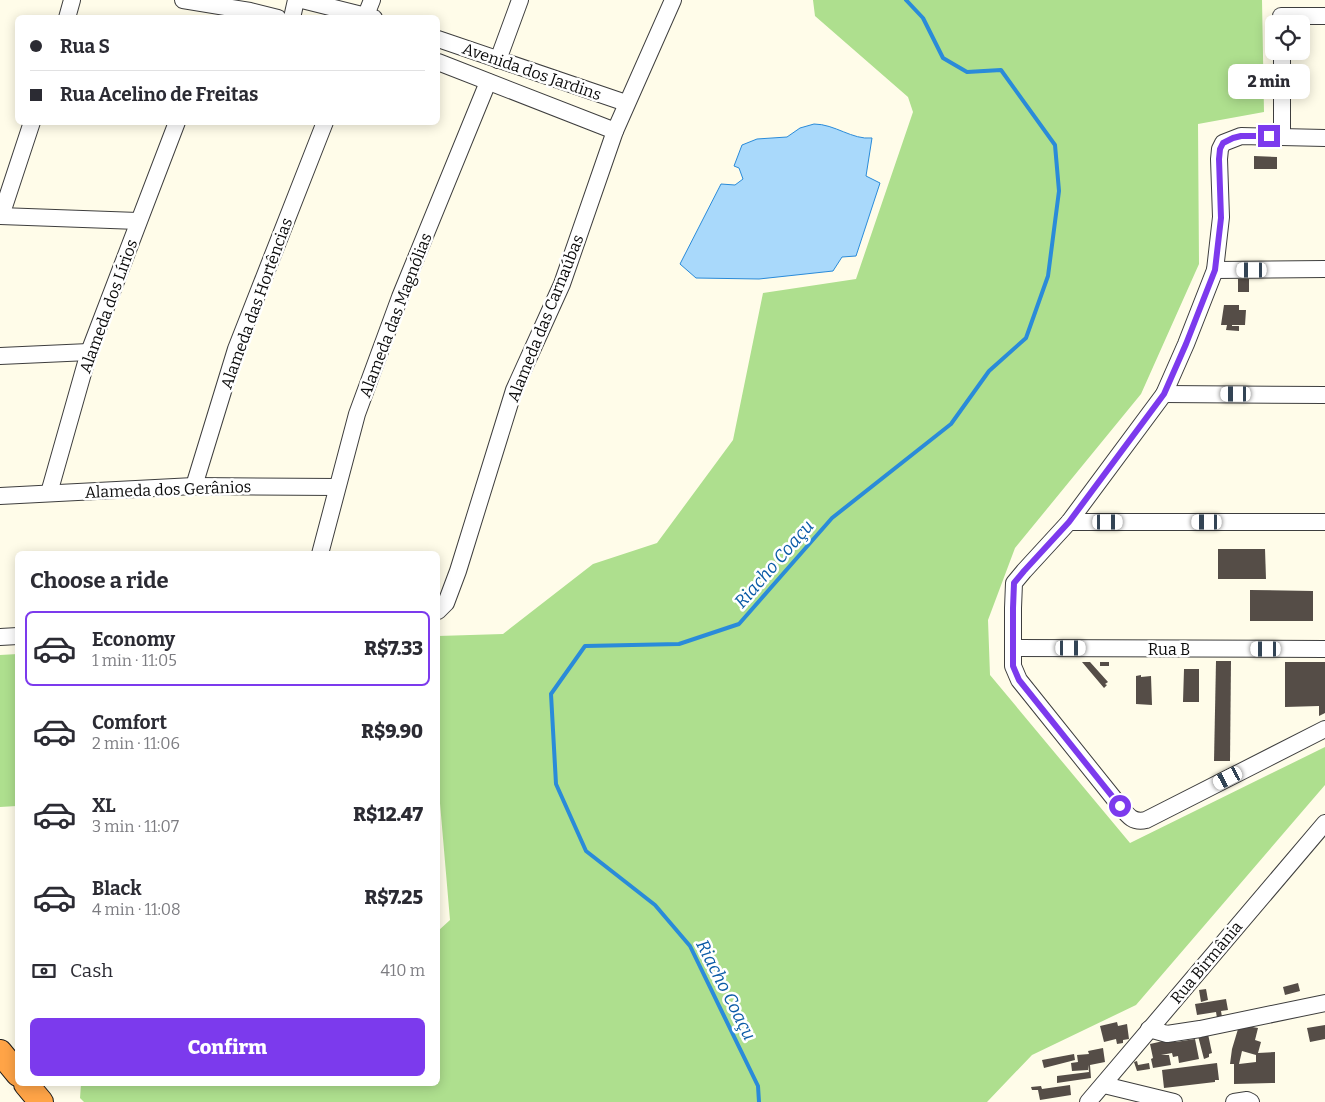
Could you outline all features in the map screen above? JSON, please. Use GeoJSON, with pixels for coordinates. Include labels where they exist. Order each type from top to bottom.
{"type":"FeatureCollection","features":[{"type":"Feature","properties":{"kind":"highway"},"geometry":{"type":"LineString","coordinates":[[0,1052],[15,1070]]}},
{"type":"Feature","properties":{"kind":"highway"},"geometry":{"type":"LineString","coordinates":[[28,1086],[41,1102]]}},
{"type":"Feature","properties":{"kind":"street"},"geometry":{"type":"LineString","coordinates":[[68,15],[72,0]]}},
{"type":"Feature","properties":{"kind":"street"},"geometry":{"type":"LineString","coordinates":[[183,0],[221,12],[250,11],[266,15]]}},
{"type":"Feature","properties":{"kind":"street"},"geometry":{"type":"LineString","coordinates":[[293,15],[296,0]]}},
{"type":"Feature","properties":{"kind":"street"},"geometry":{"type":"LineString","coordinates":[[302,0],[371,11]]}},
{"type":"Feature","properties":{"kind":"street"},"geometry":{"type":"LineString","coordinates":[[498,60],[520,0]]}},
{"type":"Feature","properties":{"kind":"street","name":"Alameda das Carnaúbas"},"geometry":{"type":"LineString","coordinates":[[440,609],[446,602],[450,592],[514,390],[562,284],[626,103],[673,0]]}},
{"type":"Feature","properties":{"kind":"street"},"geometry":{"type":"LineString","coordinates":[[1281,13],[1325,16]]}},
{"type":"Feature","properties":{"kind":"street","name":"Avenida dos Jardins"},"geometry":{"type":"LineString","coordinates":[[440,41],[626,103]]}},
{"type":"Feature","properties":{"kind":"street"},"geometry":{"type":"LineString","coordinates":[[1282,60],[1282,136]]}},
{"type":"Feature","properties":{"kind":"street","name":"Avenida dos Jardins"},"geometry":{"type":"LineString","coordinates":[[440,63],[615,131]]}},
{"type":"Feature","properties":{"kind":"street","name":"Alameda das Magnólias"},"geometry":{"type":"LineString","coordinates":[[321,551],[360,405],[400,297],[488,82]]}},
{"type":"Feature","properties":{"kind":"street"},"geometry":{"type":"LineString","coordinates":[[31,125],[0,216],[138,221]]}},
{"type":"Feature","properties":{"kind":"street","name":"Alameda dos Lírios"},"geometry":{"type":"LineString","coordinates":[[49,493],[89,352],[176,125]]}},
{"type":"Feature","properties":{"kind":"street","name":"Alameda das Hortências"},"geometry":{"type":"LineString","coordinates":[[194,486],[236,349],[323,125]]}},
{"type":"Feature","properties":{"kind":"street"},"geometry":{"type":"LineString","coordinates":[[1325,138],[1241,136],[1223,143],[1219,159],[1221,218],[1215,270],[1186,344],[1164,394],[1069,522],[1014,583],[1013,648],[1013,666],[1019,680],[1132,819],[1146,820],[1325,729]]}},
{"type":"Feature","properties":{"kind":"street"},"geometry":{"type":"LineString","coordinates":[[1215,270],[1325,269]]}},
{"type":"Feature","properties":{"kind":"street"},"geometry":{"type":"LineString","coordinates":[[0,356],[89,352]]}},
{"type":"Feature","properties":{"kind":"street"},"geometry":{"type":"LineString","coordinates":[[1164,394],[1325,395]]}},
{"type":"Feature","properties":{"kind":"street","name":"Alameda dos Gerânios"},"geometry":{"type":"LineString","coordinates":[[0,496],[194,486],[337,487]]}},
{"type":"Feature","properties":{"kind":"street"},"geometry":{"type":"LineString","coordinates":[[1069,522],[1325,522]]}},
{"type":"Feature","properties":{"kind":"street"},"geometry":{"type":"LineString","coordinates":[[0,637],[15,636]]}},
{"type":"Feature","properties":{"kind":"street","name":"Rua B"},"geometry":{"type":"LineString","coordinates":[[1013,648],[1325,649]]}},
{"type":"Feature","properties":{"kind":"street","name":"Rua Birmânia"},"geometry":{"type":"LineString","coordinates":[[1088,1102],[1325,823]]}},
{"type":"Feature","properties":{"kind":"street"},"geometry":{"type":"LineString","coordinates":[[1149,1029],[1167,1034],[1325,1003]]}},
{"type":"Feature","properties":{"kind":"street"},"geometry":{"type":"LineString","coordinates":[[1104,1085],[1174,1102]]}},
{"type":"Feature","properties":{"kind":"street"},"geometry":{"type":"LineString","coordinates":[[1234,1102],[1247,1100],[1251,1102]]}},
{"type":"Feature","properties":{"kind":"green space"},"geometry":{"type":"Polygon","coordinates":[[[813,0],[1262,0],[1264,112],[1198,124],[1199,264],[1141,394],[1015,548],[988,620],[990,675],[1130,843],[1325,747],[1325,785],[1136,1005],[1032,1055],[987,1102],[84,1102],[80,1098],[81,1086],[440,1086],[440,929],[450,920],[440,803],[440,636],[503,634],[593,564],[657,543],[733,440],[763,293],[856,279],[913,112],[908,97],[815,16],[813,0]]]}},
{"type":"Feature","properties":{"kind":"green space"},"geometry":{"type":"Polygon","coordinates":[[[15,654],[15,806],[0,807],[0,655],[15,654]]]}},
{"type":"Feature","properties":{"kind":"water"},"geometry":{"type":"Polygon","coordinates":[[[814,124],[829,126],[857,137],[872,138],[866,176],[880,183],[856,256],[842,257],[833,271],[759,279],[696,278],[680,264],[721,184],[735,185],[743,179],[739,168],[734,166],[742,145],[757,139],[787,137],[800,128],[814,124]]]}},
{"type":"Feature","properties":{"kind":"building"},"geometry":{"type":"Polygon","coordinates":[[[1254,156],[1277,157],[1277,169],[1254,169],[1254,156]]]}},
{"type":"Feature","properties":{"kind":"building"},"geometry":{"type":"Polygon","coordinates":[[[1238,279],[1249,279],[1249,292],[1238,292],[1238,279]]]}},
{"type":"Feature","properties":{"kind":"building"},"geometry":{"type":"Polygon","coordinates":[[[1224,305],[1239,305],[1239,310],[1246,310],[1245,325],[1232,325],[1239,326],[1239,331],[1226,330],[1227,325],[1221,325],[1224,305]]]}},
{"type":"Feature","properties":{"kind":"building"},"geometry":{"type":"Polygon","coordinates":[[[1218,549],[1265,549],[1266,579],[1218,579],[1218,549]]]}},
{"type":"Feature","properties":{"kind":"building"},"geometry":{"type":"Polygon","coordinates":[[[1250,590],[1313,591],[1313,621],[1250,621],[1250,590]]]}},
{"type":"Feature","properties":{"kind":"building"},"geometry":{"type":"Polygon","coordinates":[[[1216,661],[1231,661],[1230,761],[1214,761],[1216,661]]]}},
{"type":"Feature","properties":{"kind":"building"},"geometry":{"type":"Polygon","coordinates":[[[1082,662],[1090,662],[1108,682],[1104,688],[1082,662]]]}},
{"type":"Feature","properties":{"kind":"building"},"geometry":{"type":"Polygon","coordinates":[[[1100,662],[1109,662],[1109,666],[1100,666],[1100,662]]]}},
{"type":"Feature","properties":{"kind":"building"},"geometry":{"type":"Polygon","coordinates":[[[1285,662],[1325,662],[1325,713],[1319,716],[1319,706],[1285,707],[1285,662]]]}},
{"type":"Feature","properties":{"kind":"building"},"geometry":{"type":"Polygon","coordinates":[[[1184,669],[1199,669],[1199,702],[1183,702],[1184,669]]]}},
{"type":"Feature","properties":{"kind":"building"},"geometry":{"type":"Polygon","coordinates":[[[1141,675],[1141,677],[1151,676],[1152,705],[1136,704],[1136,676],[1141,675]]]}},
{"type":"Feature","properties":{"kind":"building"},"geometry":{"type":"Polygon","coordinates":[[[1298,983],[1300,991],[1285,995],[1283,987],[1298,983]]]}},
{"type":"Feature","properties":{"kind":"building"},"geometry":{"type":"Polygon","coordinates":[[[1206,989],[1208,1000],[1201,1002],[1199,990],[1206,989]]]}},
{"type":"Feature","properties":{"kind":"building"},"geometry":{"type":"Polygon","coordinates":[[[1226,999],[1228,1010],[1221,1011],[1222,1017],[1217,1018],[1216,1012],[1197,1015],[1195,1004],[1226,999]]]}},
{"type":"Feature","properties":{"kind":"building"},"geometry":{"type":"Polygon","coordinates":[[[1117,1022],[1118,1026],[1127,1024],[1129,1039],[1117,1044],[1116,1039],[1104,1042],[1100,1026],[1117,1022]]]}},
{"type":"Feature","properties":{"kind":"building"},"geometry":{"type":"Polygon","coordinates":[[[1241,1025],[1258,1028],[1255,1040],[1261,1042],[1258,1053],[1275,1052],[1275,1083],[1234,1084],[1234,1064],[1230,1064],[1232,1049],[1241,1025]],[[1242,1051],[1239,1064],[1256,1062],[1256,1055],[1242,1051]]]}},
{"type":"Feature","properties":{"kind":"building"},"geometry":{"type":"Polygon","coordinates":[[[1325,1025],[1325,1039],[1310,1042],[1307,1028],[1325,1025]]]}},
{"type":"Feature","properties":{"kind":"building"},"geometry":{"type":"Polygon","coordinates":[[[1208,1034],[1212,1053],[1204,1059],[1198,1036],[1208,1034]]]}},
{"type":"Feature","properties":{"kind":"building"},"geometry":{"type":"Polygon","coordinates":[[[1172,1039],[1176,1042],[1195,1039],[1199,1059],[1179,1063],[1178,1056],[1173,1057],[1172,1053],[1161,1055],[1169,1055],[1171,1065],[1153,1068],[1150,1044],[1172,1039]]]}},
{"type":"Feature","properties":{"kind":"building"},"geometry":{"type":"Polygon","coordinates":[[[1103,1048],[1105,1062],[1090,1065],[1091,1078],[1057,1083],[1057,1076],[1089,1072],[1088,1065],[1088,1070],[1072,1071],[1071,1063],[1078,1062],[1077,1055],[1089,1054],[1088,1051],[1103,1048]]]}},
{"type":"Feature","properties":{"kind":"building"},"geometry":{"type":"Polygon","coordinates":[[[1074,1054],[1075,1060],[1044,1068],[1042,1060],[1074,1054]]]}},
{"type":"Feature","properties":{"kind":"building"},"geometry":{"type":"Polygon","coordinates":[[[1137,1061],[1138,1065],[1149,1063],[1150,1069],[1137,1071],[1134,1062],[1137,1061]]]}},
{"type":"Feature","properties":{"kind":"building"},"geometry":{"type":"Polygon","coordinates":[[[1217,1063],[1219,1080],[1215,1080],[1215,1082],[1164,1088],[1162,1070],[1217,1063]]]}},
{"type":"Feature","properties":{"kind":"building"},"geometry":{"type":"Polygon","coordinates":[[[1070,1085],[1071,1095],[1040,1100],[1038,1090],[1032,1090],[1031,1087],[1041,1086],[1042,1089],[1070,1085]]]}},
{"type":"Feature","properties":{"kind":"waterway","name":"Riacho Coaçu"},"geometry":{"type":"LineString","coordinates":[[759,1102],[758,1086],[690,946],[655,905],[586,851],[556,784],[551,694],[585,646],[679,644],[739,624],[832,518],[951,424],[989,371],[1026,338],[1048,276],[1059,191],[1055,145],[1001,70],[967,72],[943,58],[923,18],[906,0]]}},
{"type":"Feature","properties":{"kind":"route"},"geometry":{"type":"LineString","coordinates":[[1120,806],[1019,680],[1013,666],[1014,583],[1069,522],[1164,394],[1215,270],[1221,218],[1220,149],[1223,143],[1233,138],[1241,136],[1269,136]]}}]}
